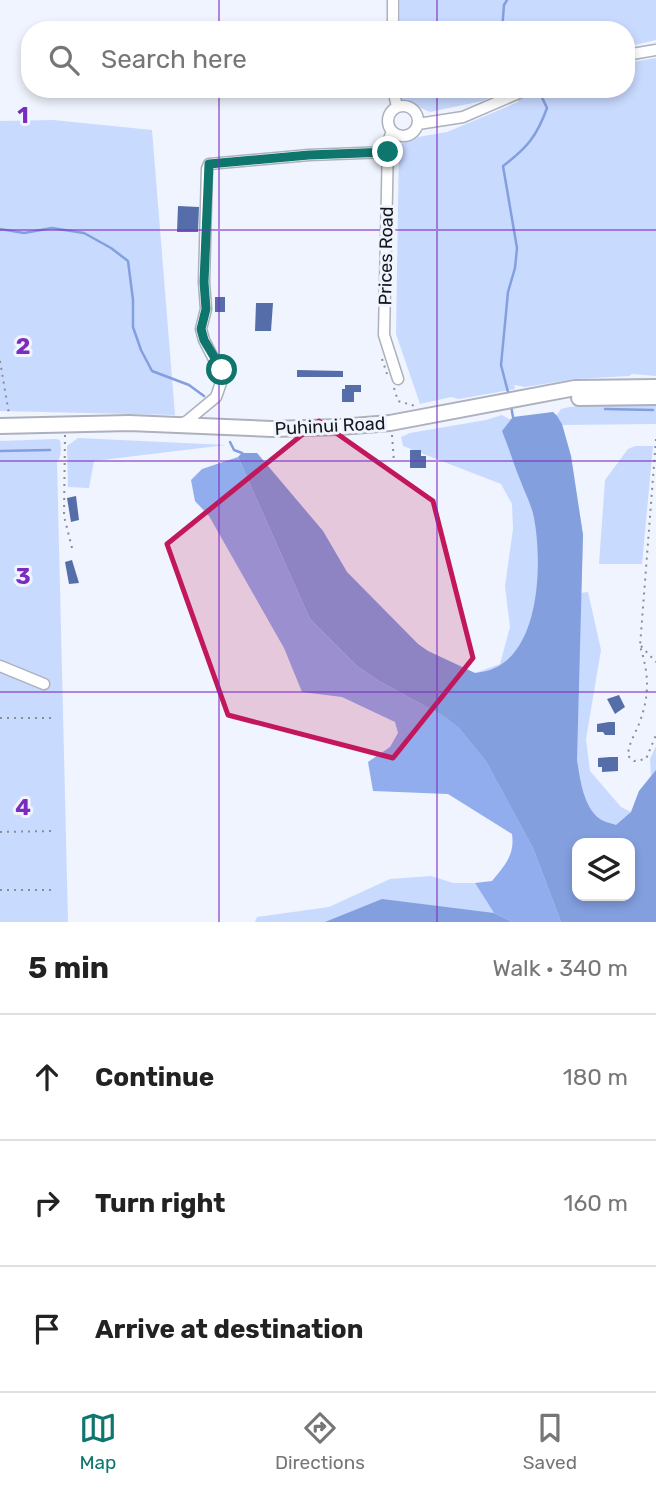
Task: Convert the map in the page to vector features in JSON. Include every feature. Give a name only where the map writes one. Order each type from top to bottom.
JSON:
[{"type":"highway","name":"Puhinui Road","points":[[4,428],[242,436],[369,435],[575,388],[656,387]]},
{"type":"highway","name":"Puhinui Road","points":[[4,428],[129,423],[272,429],[340,427],[390,423],[510,404],[574,398],[656,397]]},
{"type":"street","points":[[393,0],[393,21]]},
{"type":"street","points":[[635,54],[656,50]]},
{"type":"street","name":"Prices Road","points":[[395,98],[397,107],[388,118],[392,131],[388,152],[384,335],[396,382]]},
{"type":"street","points":[[418,124],[463,117],[508,98]]},
{"type":"street","points":[[392,131],[400,136],[407,135],[415,130],[418,124],[417,114],[413,109],[397,107]]},
{"type":"street","points":[[176,426],[210,404],[222,385],[222,370],[204,340],[201,329],[206,309],[204,282],[209,164],[309,155],[388,152]]},
{"type":"street","points":[[0,666],[44,684]]},
{"type":"path","points":[[0,361],[4,428]]},
{"type":"path","points":[[396,382],[396,400],[419,409]]},
{"type":"path","points":[[407,411],[409,404]]},
{"type":"path","points":[[64,431],[64,516],[72,548]]},
{"type":"path","points":[[391,431],[394,462]]},
{"type":"path","points":[[656,439],[640,646],[649,678],[641,718],[628,749],[628,756],[634,761],[646,759],[656,735]]},
{"type":"path","points":[[640,646],[656,662]]},
{"type":"path","points":[[0,718],[53,718]]},
{"type":"path","points":[[0,832],[53,831]]},
{"type":"path","points":[[0,890],[52,890]]},
{"type":"highlighted area","points":[[319,421],[433,501],[473,658],[393,758],[228,715],[167,544]]},
{"type":"shaded area","points":[[400,0],[656,0],[656,40],[635,45],[635,21],[400,21]]},
{"type":"shaded area","points":[[656,58],[656,376],[632,374],[525,387],[514,385],[515,389],[420,404],[396,334],[399,145],[418,137],[447,132],[518,102],[518,98],[635,98],[635,62]]},
{"type":"shaded area","points":[[399,98],[489,98],[482,101],[430,112]]},
{"type":"shaded area","points":[[53,120],[152,130],[175,415],[0,411],[0,121]]},
{"type":"shaded area","points":[[628,401],[656,404],[656,424],[562,425],[571,456],[583,535],[581,593],[588,592],[601,650],[586,739],[590,771],[621,807],[631,812],[639,791],[651,776],[650,759],[656,746],[656,922],[561,922],[533,848],[238,457],[242,453],[257,453],[323,531],[347,572],[418,644],[475,673],[500,664],[510,627],[505,586],[513,529],[512,504],[501,484],[403,446],[401,437],[502,415],[509,419],[553,412],[557,415],[561,409]]},
{"type":"shaded area","points":[[553,412],[562,424],[571,456],[583,535],[577,760],[579,775],[586,800],[594,814],[616,825],[631,812],[639,791],[656,770],[656,922],[561,922],[533,848],[486,761],[459,728],[445,717],[357,666],[310,619],[238,457],[242,453],[257,453],[323,531],[347,572],[418,644],[475,673],[497,667],[513,654],[525,635],[533,612],[537,587],[537,538],[533,513],[502,431],[513,417]]},
{"type":"shaded area","points":[[78,438],[226,445],[94,461],[89,488],[68,487],[67,446]]},
{"type":"shaded area","points":[[60,440],[61,449],[57,462],[68,922],[0,922],[0,441]]},
{"type":"shaded area","points":[[635,446],[653,446],[642,564],[599,564],[605,480],[628,449]]},
{"type":"shaded area","points":[[238,457],[310,619],[357,666],[445,717],[459,728],[486,761],[533,848],[561,922],[512,922],[494,913],[475,883],[492,881],[501,870],[512,848],[512,834],[448,794],[373,791],[368,762],[390,747],[398,733],[395,722],[342,697],[302,692],[284,648],[209,516],[195,501],[191,480],[202,469]]},
{"type":"shaded area","points":[[431,876],[453,883],[475,883],[494,913],[512,922],[255,922],[257,917],[329,907],[390,879]]},
{"type":"shaded area","points":[[382,899],[494,913],[512,922],[325,922]]},
{"type":"building","points":[[178,206],[199,207],[198,232],[177,232]]},
{"type":"building","points":[[215,297],[225,297],[225,312],[215,312]]},
{"type":"building","points":[[256,303],[273,303],[271,331],[255,331]]},
{"type":"building","points":[[297,370],[343,371],[343,377],[297,377]]},
{"type":"building","points":[[345,385],[361,385],[361,392],[354,392],[354,402],[342,402],[342,389],[345,389]]},
{"type":"building","points":[[410,450],[421,450],[421,456],[426,456],[426,468],[410,468]]},
{"type":"building","points":[[76,496],[79,520],[71,522],[67,498]]},
{"type":"building","points":[[72,560],[79,583],[69,584],[65,562]]},
{"type":"building","points":[[619,695],[625,707],[615,714],[607,699]]},
{"type":"building","points":[[615,722],[615,735],[597,732],[597,724]]},
{"type":"building","points":[[618,757],[618,771],[602,772],[602,767],[598,767],[598,758]]},
{"type":"waterway","points":[[503,21],[507,0]]},
{"type":"waterway","points":[[509,396],[501,365],[508,292],[517,248],[503,166],[519,153],[535,134],[547,108],[542,98]]},
{"type":"waterway","points":[[0,229],[24,233],[52,228],[84,233],[128,261],[133,327],[152,371],[189,385],[204,396]]},
{"type":"waterway","points":[[511,406],[513,417]]},
{"type":"waterway","points":[[605,409],[653,410]]},
{"type":"waterway","points":[[230,442],[234,450],[242,453]]},
{"type":"waterway","points":[[0,451],[50,450]]},
{"type":"route","points":[[222,370],[204,340],[201,329],[206,309],[204,282],[209,164],[309,155],[388,152]]}]
